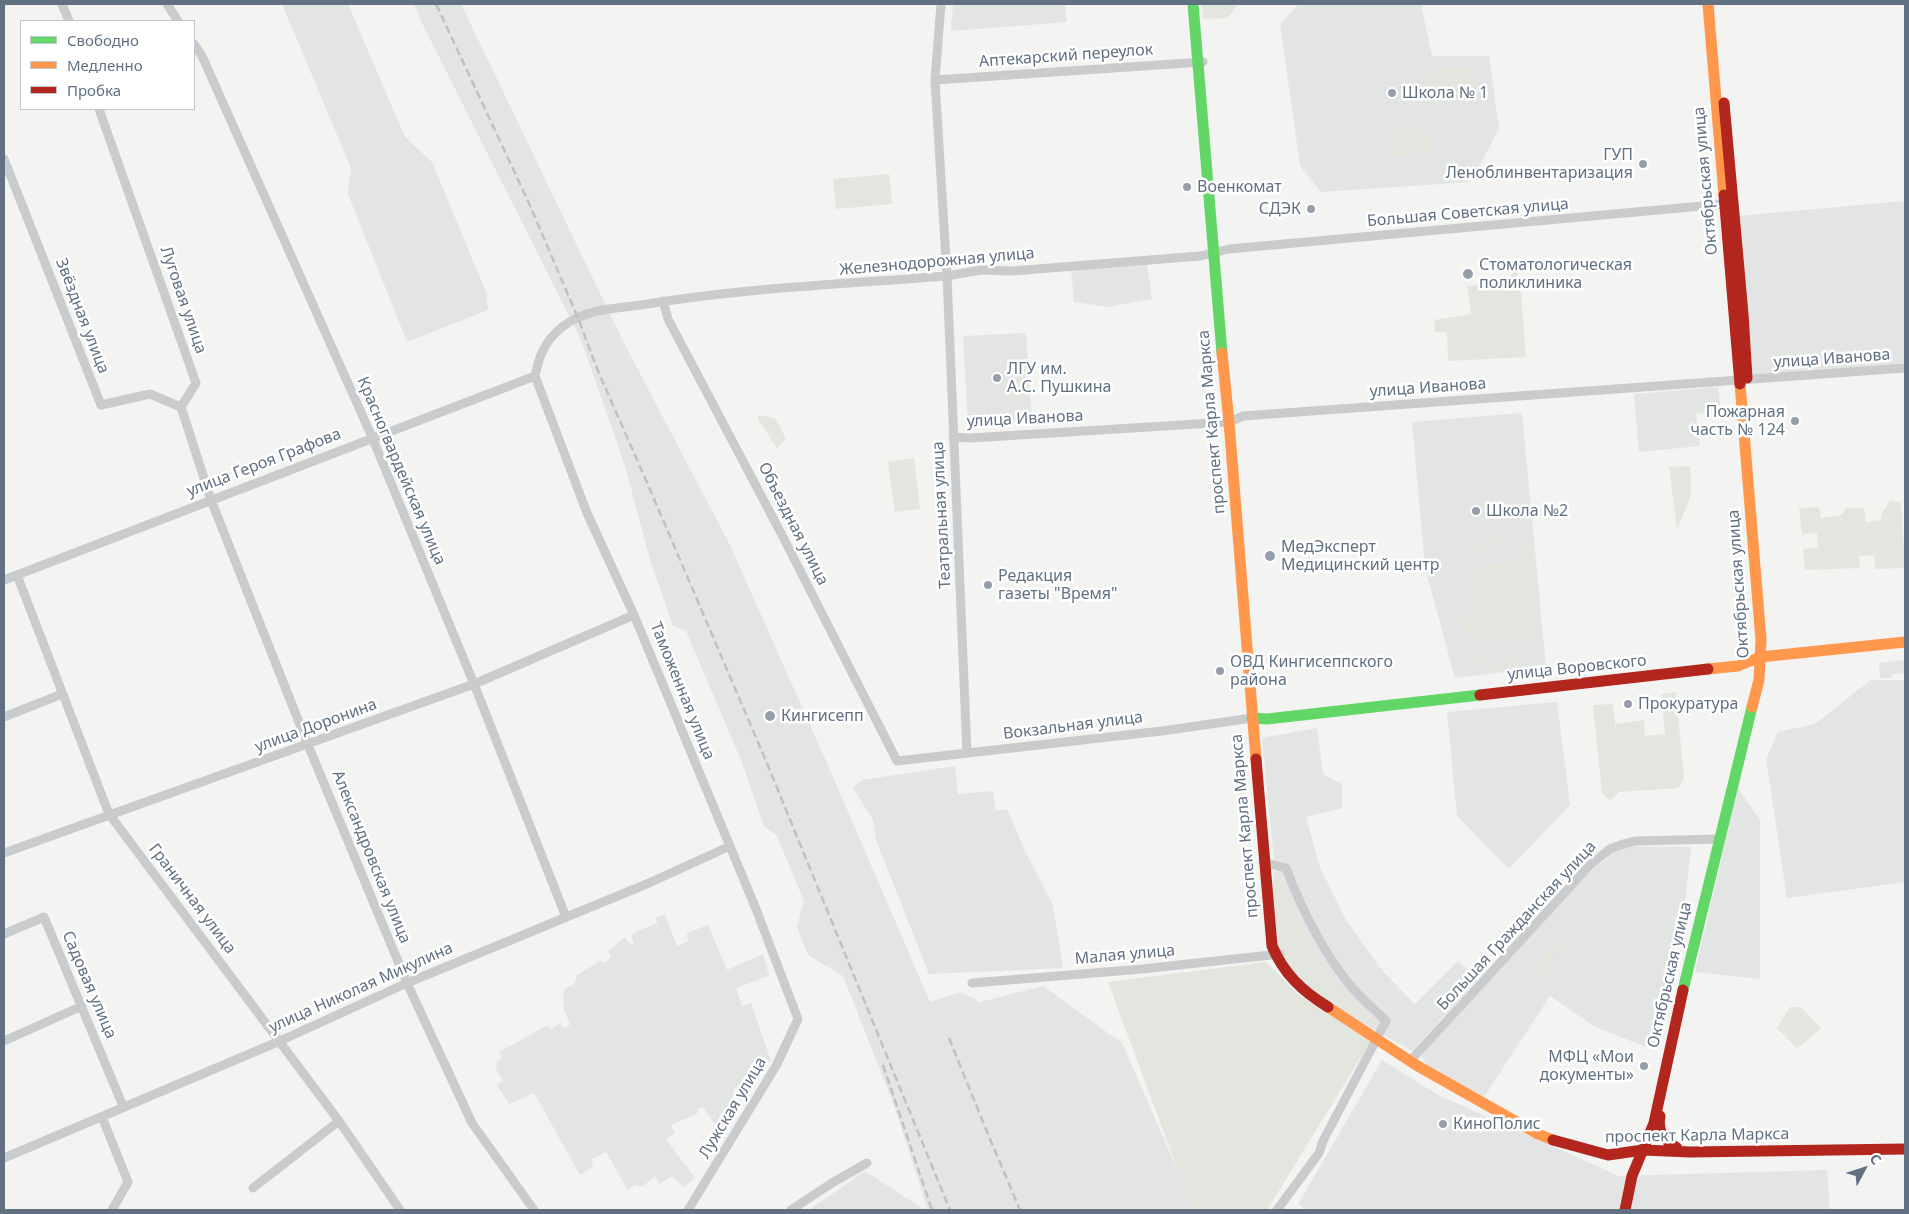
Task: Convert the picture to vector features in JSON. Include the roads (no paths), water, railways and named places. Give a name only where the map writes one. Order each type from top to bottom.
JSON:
[{"type":"street","points":[[62,4],[69,20]]},
{"type":"street","points":[[167,4],[177,20]]},
{"type":"street","points":[[941,4],[935,80],[947,276]]},
{"type":"street","name":"проспект Карла Маркса","points":[[1193,4],[1200,62],[1216,252],[1227,414],[1231,422],[1272,946],[1295,983],[1313,998],[1412,1060],[1538,1134],[1560,1144],[1608,1154],[1644,1148],[1690,1152],[1905,1147]]},
{"type":"street","points":[[1197,4],[1200,62]]},
{"type":"street","name":"Октябрьская улица","points":[[1625,1210],[1632,1176],[1654,1123],[1669,1050],[1763,662],[1743,380],[1724,204],[1708,4]]},
{"type":"street","points":[[1714,4],[1740,285],[1743,380]]},
{"type":"street","name":"Красногвардейская улица","points":[[195,46],[202,56],[372,438],[474,684],[566,917]]},
{"type":"street","name":"Аптекарский переулок","points":[[935,80],[1200,62]]},
{"type":"street","name":"Луговая улица","points":[[99,110],[196,383],[181,407]]},
{"type":"street","name":"Звёздная улица","points":[[4,159],[101,405],[150,394],[181,407]]},
{"type":"street","name":"Большая Советская улица","points":[[1216,252],[1724,204]]},
{"type":"street","name":"Железнодорожная улица","points":[[535,376],[539,357],[550,338],[570,322],[597,312],[663,301],[732,293],[947,276],[981,270],[1012,271],[1200,256],[1216,252]]},
{"type":"street","name":"Театральная улица","points":[[947,276],[967,753]]},
{"type":"street","name":"Объездная улица","points":[[663,301],[668,319],[783,536],[897,761]]},
{"type":"street","name":"улица Иванова","points":[[954,437],[971,438],[1231,422],[1243,416],[1905,368]]},
{"type":"street","name":"улица Героя Графова","points":[[4,580],[535,376]]},
{"type":"street","name":"Таможенная улица","points":[[535,376],[588,513],[634,615],[775,955],[798,1019]]},
{"type":"street","points":[[181,407],[211,500]]},
{"type":"street","name":"Александровская улица","points":[[211,500],[308,745],[407,983],[472,1123],[534,1210]]},
{"type":"street","name":"Граничная улица","points":[[16,575],[109,814],[280,1041],[400,1210]]},
{"type":"street","name":"улица Доронина","points":[[4,853],[474,684],[634,615]]},
{"type":"street","name":"улица Воровского","points":[[1254,718],[1267,719],[1738,666],[1905,642]]},
{"type":"street","points":[[1677,1148],[1666,1142],[1658,1126],[1736,792],[1767,671],[1763,662],[1905,649]]},
{"type":"street","points":[[4,717],[62,694]]},
{"type":"street","name":"Вокзальная улица","points":[[897,761],[1162,731],[1254,718]]},
{"type":"street","name":"Большая Гражданская улица","points":[[1412,1060],[1590,865],[1610,849],[1636,841],[1720,839]]},
{"type":"street","name":"улица Николая Микулина","points":[[4,1158],[280,1041],[407,983],[650,883],[730,846]]},
{"type":"street","points":[[1265,862],[1286,868],[1296,894],[1327,952],[1346,980],[1386,1022],[1318,1153],[1277,1210]]},
{"type":"street","name":"Садовая улица","points":[[4,934],[44,916],[123,1106]]},
{"type":"street","name":"Малая улица","points":[[972,983],[1142,969],[1278,955]]},
{"type":"street","points":[[4,1041],[82,1006]]},
{"type":"street","name":"Лужская улица","points":[[688,1210],[776,1066],[798,1019]]},
{"type":"street","points":[[102,1117],[128,1182],[112,1210]]},
{"type":"street","points":[[253,1188],[339,1122]]},
{"type":"street","points":[[1644,1148],[1905,1147]]},
{"type":"street","points":[[791,1210],[832,1182],[867,1163]]},
{"type":"railway","points":[[436,4],[528,201],[578,318],[598,371],[766,761],[950,1210]]},
{"type":"railway","points":[[949,1038],[1020,1210]]},
{"type":"railway","points":[[883,1065],[932,1210]]},
{"type":"place","name":"Школа № 1","points":[[1392,93]]},
{"type":"place","name":"ГУП Леноблинвентаризация","points":[[1643,164]]},
{"type":"place","name":"Военкомат","points":[[1187,187]]},
{"type":"place","name":"СДЭК","points":[[1311,209]]},
{"type":"place","name":"Стоматологическая поликлиника","points":[[1468,274]]},
{"type":"place","name":"ЛГУ им. А.С. Пушкина","points":[[997,378]]},
{"type":"place","name":"Пожарная часть № 124","points":[[1795,421]]},
{"type":"place","name":"Школа №2","points":[[1476,511]]},
{"type":"place","name":"МедЭксперт Медицинский центр","points":[[1270,556]]},
{"type":"place","name":"Редакция газеты \"Время\"","points":[[988,585]]},
{"type":"place","name":"ОВД Кингисеппского района","points":[[1220,671]]},
{"type":"place","name":"Прокуратура","points":[[1628,704]]},
{"type":"place","name":"Кингисепп","points":[[770,716]]},
{"type":"place","name":"МФЦ «Мои документы»","points":[[1644,1066]]},
{"type":"place","name":"КиноПолис","points":[[1443,1124]]}]
